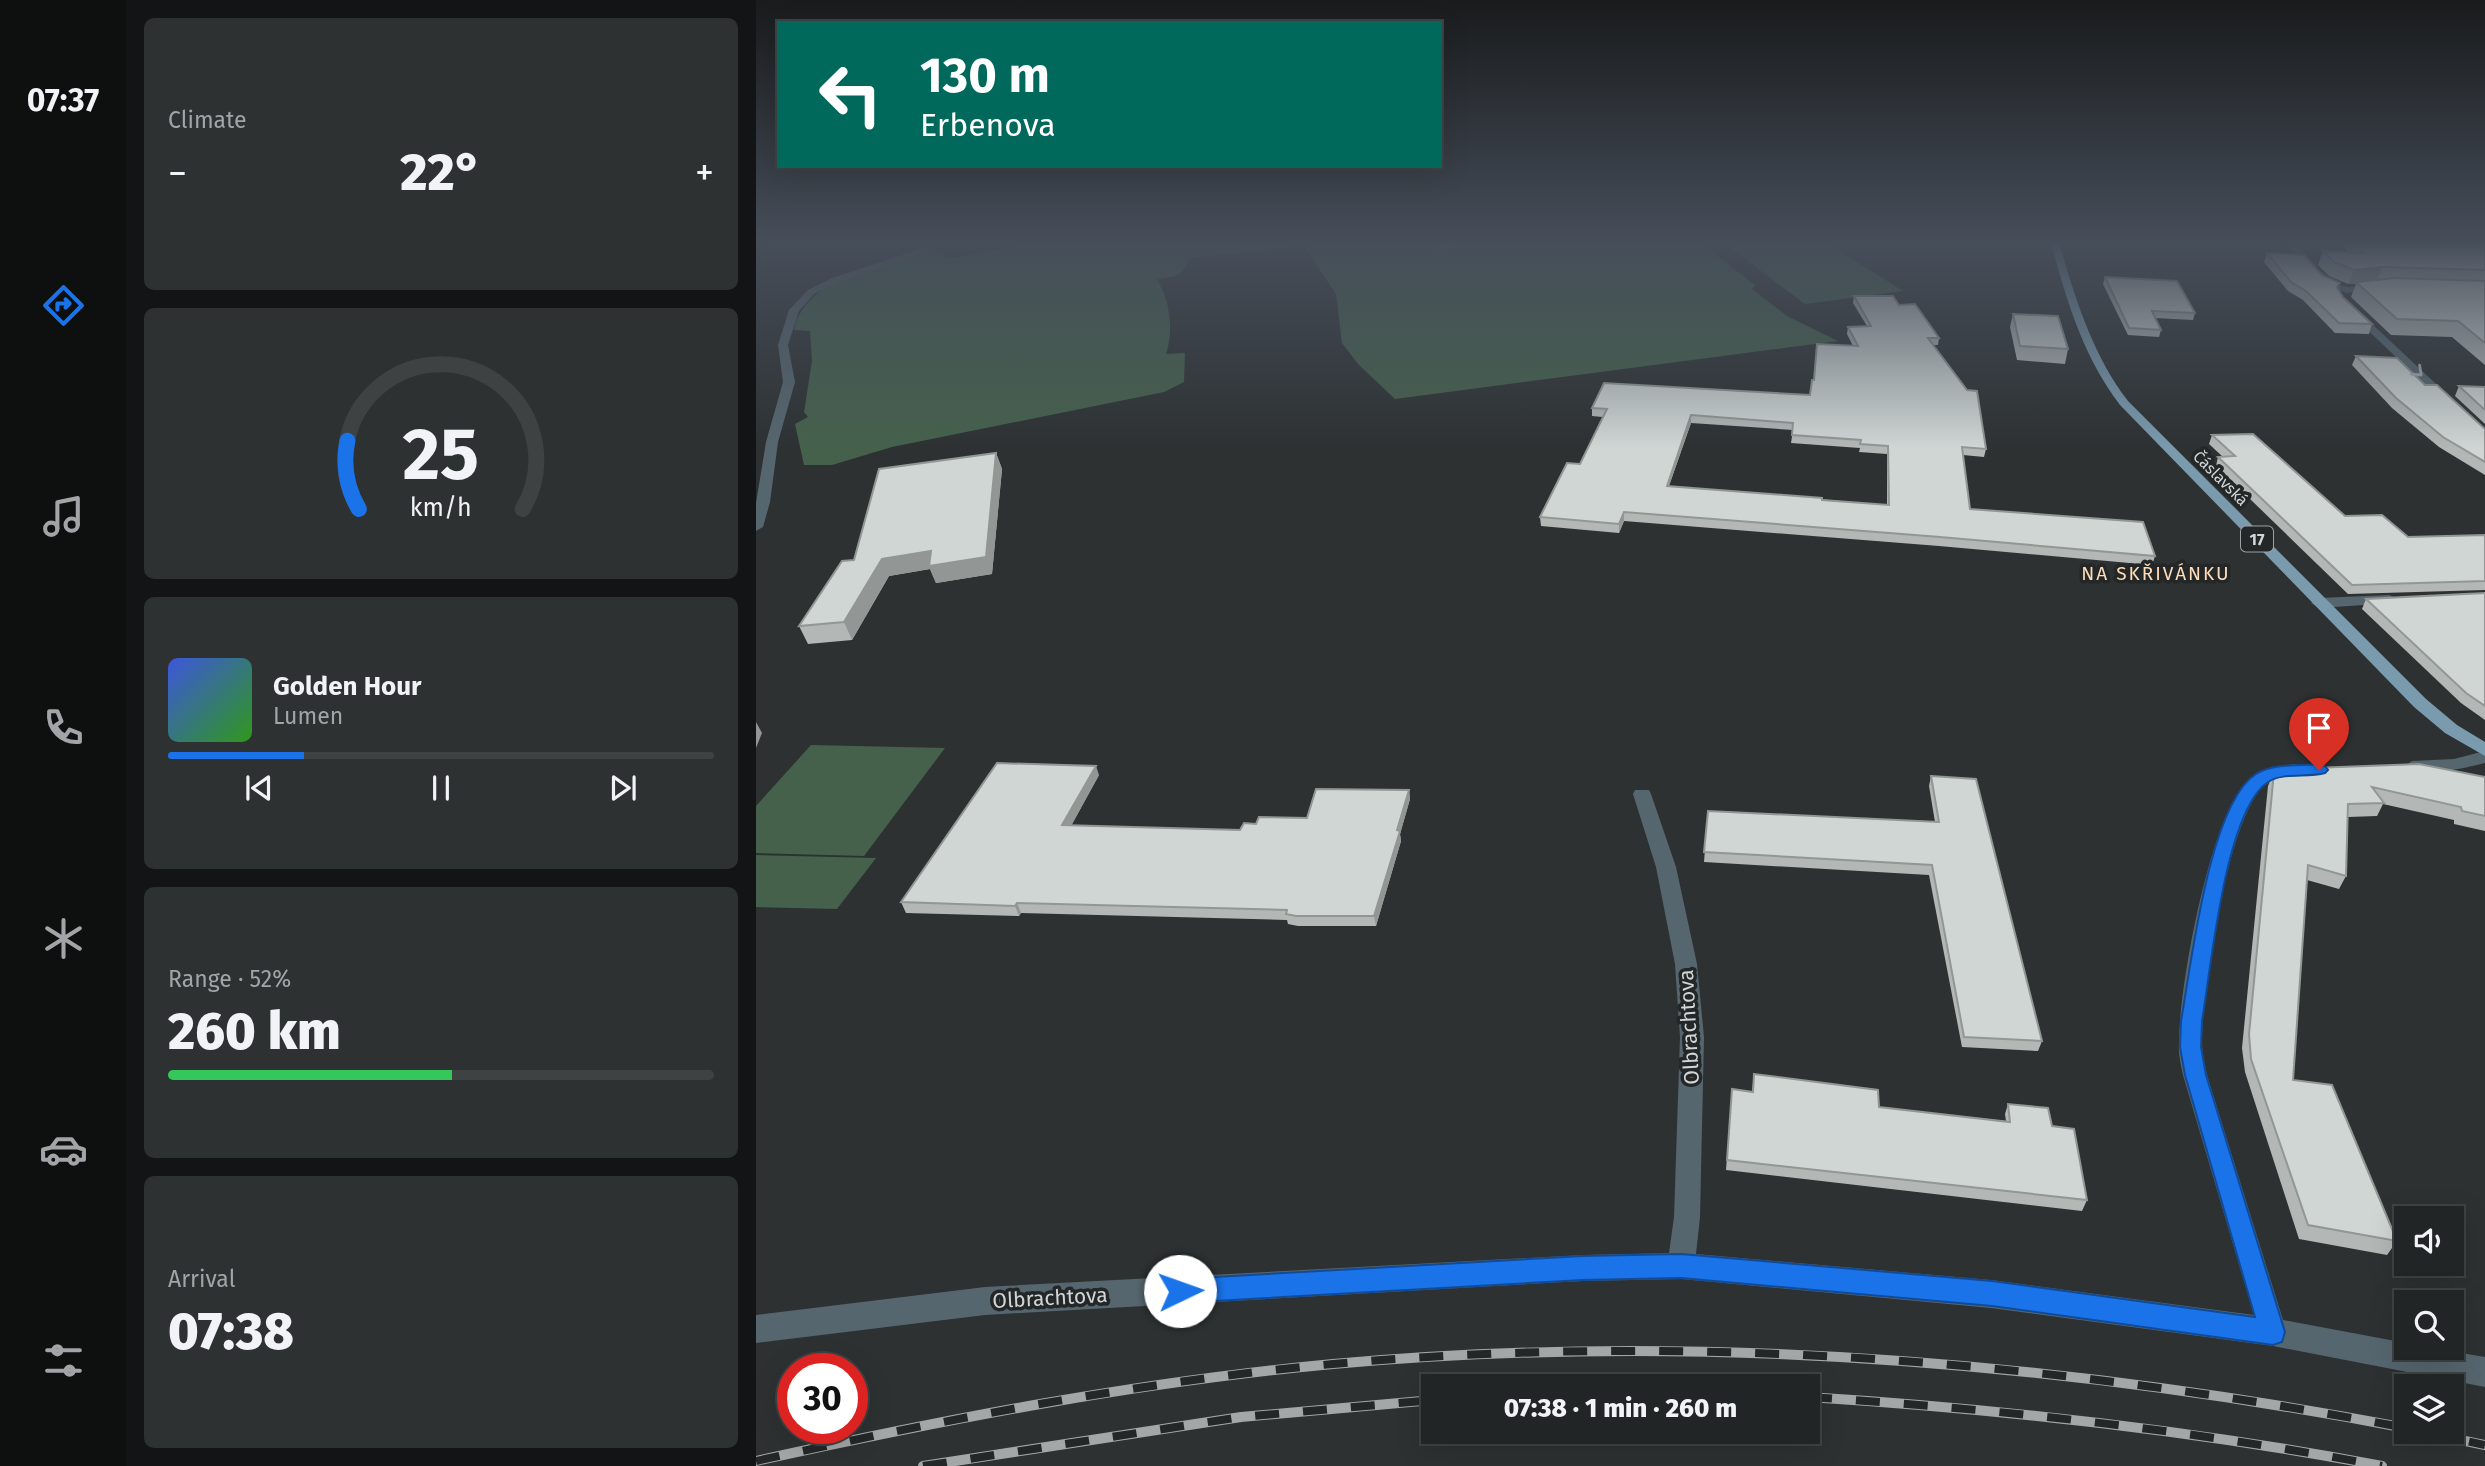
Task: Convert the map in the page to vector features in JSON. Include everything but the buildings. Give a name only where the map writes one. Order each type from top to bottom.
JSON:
[{"type":"main road","name":"Čáslavská","points":[[2077,311],[2090,352],[2111,387],[2319,603],[2420,703],[2451,729],[2485,750]]},
{"type":"street","points":[[756,527],[763,502],[772,442],[789,382],[783,345],[794,311]]},
{"type":"street","points":[[2354,311],[2455,407]]},
{"type":"street","points":[[2319,603],[2402,599]]},
{"type":"street","points":[[2399,768],[2454,765],[2485,757]]},
{"type":"street","points":[[2273,1332],[2196,1075],[2190,1047],[2191,1021],[2221,858],[2229,829],[2252,786],[2263,777],[2275,773],[2309,770]]},
{"type":"street","name":"Olbrachtova","points":[[1642,793],[1666,867],[1686,964],[1692,1037],[1688,1204],[1681,1266]]},
{"type":"street","name":"Olbrachtova","points":[[756,1329],[985,1301],[1583,1268],[1681,1266],[1992,1294],[2273,1332],[2485,1372]]},
{"type":"green space","points":[[1168,311],[1170,336],[1166,354],[1185,353],[1184,382],[1164,392],[892,447],[832,465],[804,465],[795,424],[808,417],[804,412],[812,361],[810,331],[794,330],[801,312]]},
{"type":"green space","points":[[1338,311],[1781,311],[1838,341],[1395,399],[1358,364],[1342,343]]},
{"type":"green space","points":[[811,745],[945,748],[864,856],[756,853],[756,806]]},
{"type":"green space","points":[[756,855],[876,858],[837,909],[756,907]]},
{"type":"railway","points":[[756,1461],[971,1417],[1187,1381],[1333,1364],[1468,1355],[1602,1351],[1872,1359],[2006,1370],[2140,1385],[2394,1426]]},
{"type":"railway","points":[[1820,1398],[2096,1422],[2382,1466]]},
{"type":"railway","points":[[923,1466],[1241,1417],[1421,1401]]},
{"type":"railway","points":[[2464,1441],[2485,1445]]},
{"type":"district","name":"NA SKŘIVÁNKU","points":[[2156,573]]},
{"type":"route","points":[[1180,1291],[1583,1268],[1681,1266],[1992,1294],[2273,1332],[2196,1075],[2190,1047],[2191,1021],[2221,858],[2229,829],[2241,805],[2252,786],[2263,777],[2296,770],[2319,770]]}]
